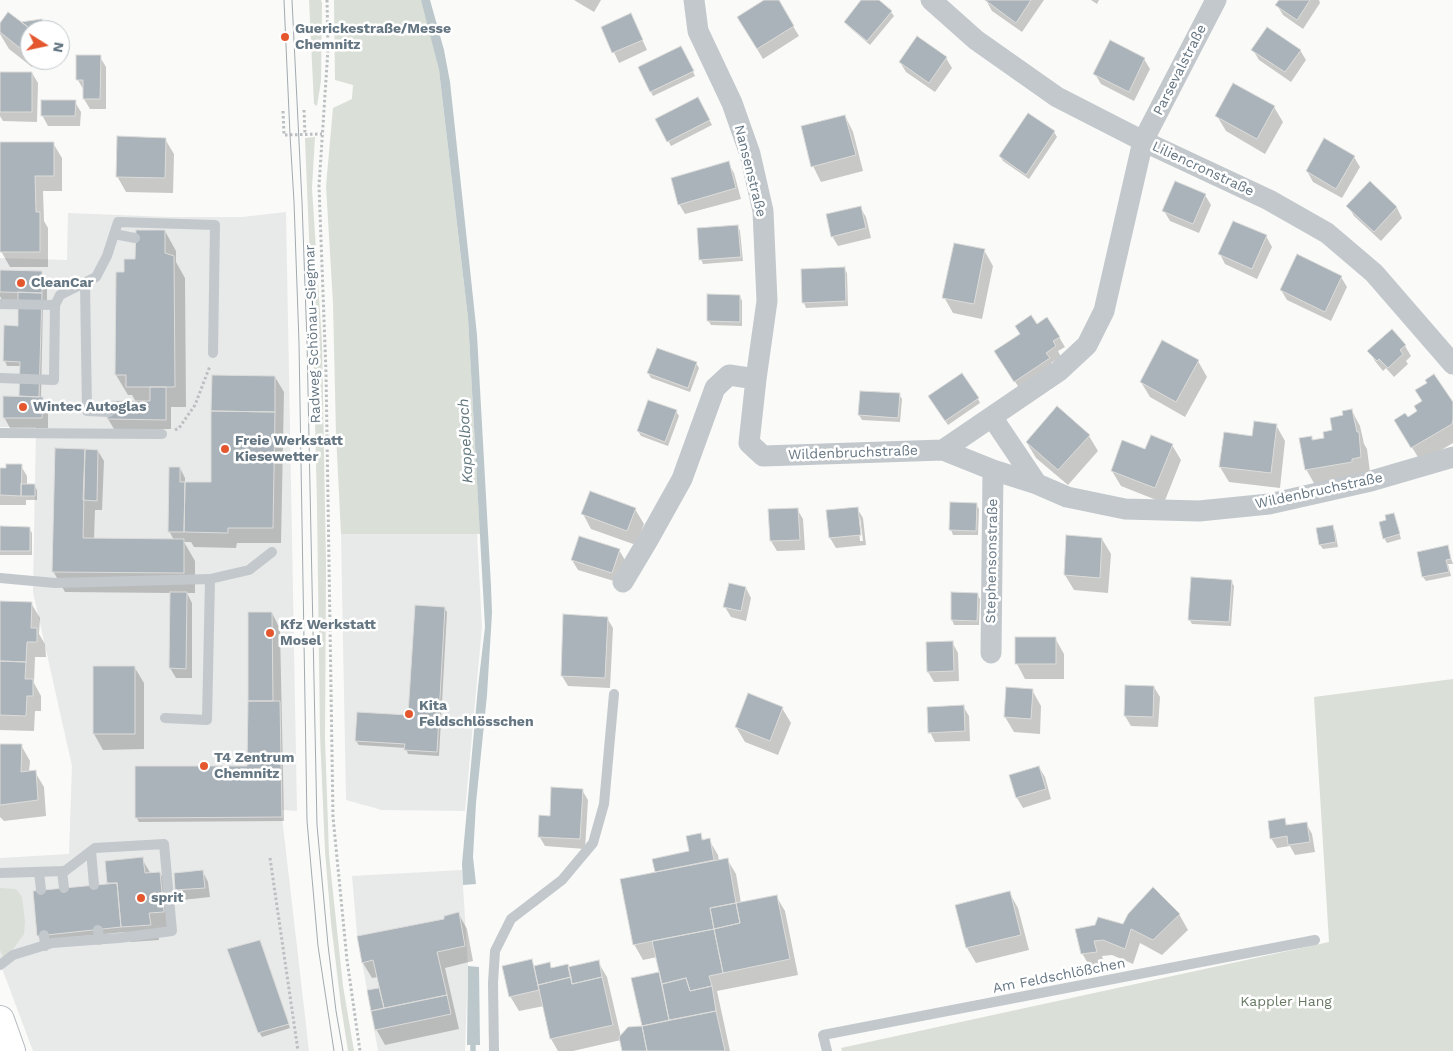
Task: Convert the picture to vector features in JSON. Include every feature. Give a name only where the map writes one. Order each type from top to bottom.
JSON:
[{"type":"main road","points":[[0,1020],[10,1051]]},
{"type":"street","name":"Nansenstraße","points":[[694,0],[698,31],[732,103],[750,154],[763,211],[767,301],[749,443],[763,456]]},
{"type":"street","name":"Liliencronstraße","points":[[931,0],[976,40],[1057,97],[1143,141],[1269,200],[1327,233],[1374,273],[1453,364]]},
{"type":"street","name":"Parsevalstraße","points":[[1143,141],[1216,0]]},
{"type":"street","points":[[943,450],[1059,371],[1087,344],[1104,311],[1143,141]]},
{"type":"street","points":[[623,582],[682,479],[715,388],[728,375],[756,379]]},
{"type":"street","points":[[992,417],[1037,484]]},
{"type":"street","name":"Wildenbruchstraße","points":[[763,456],[943,450],[993,470],[1037,484],[1067,497],[1126,509],[1199,511],[1269,504],[1371,481],[1453,457]]},
{"type":"street","name":"Stephensonstraße","points":[[991,653],[993,470]]},
{"type":"lane","points":[[0,378],[54,380],[56,305],[60,295],[96,278],[107,256],[118,222],[215,225],[213,353]]},
{"type":"lane","points":[[114,234],[135,238]]},
{"type":"lane","points":[[86,283],[86,411],[109,412]]},
{"type":"lane","points":[[0,304],[56,305]]},
{"type":"lane","points":[[0,432],[162,434]]},
{"type":"lane","points":[[0,578],[55,583],[210,578],[249,570],[272,552]]},
{"type":"lane","points":[[165,718],[207,720],[210,578]]},
{"type":"lane","points":[[494,1051],[496,951],[511,919],[562,880],[593,843],[604,804],[614,694]]},
{"type":"lane","points":[[0,873],[65,871],[95,848],[164,844],[172,931],[44,940],[0,965]]},
{"type":"lane","points":[[91,851],[94,885]]},
{"type":"lane","points":[[62,871],[64,888]]},
{"type":"lane","points":[[39,872],[41,890]]},
{"type":"lane","name":"Am Feldschlößchen","points":[[827,1051],[823,1035],[1315,940]]},
{"type":"path","name":"Radweg Schönau-Siegmar","points":[[327,0],[328,49],[319,186],[326,373],[333,817],[347,960],[360,1051]]},
{"type":"path","points":[[304,110],[305,134]]},
{"type":"path","points":[[283,111],[284,135],[322,134]]},
{"type":"path","points":[[162,434],[179,428],[194,405],[209,370],[213,353]]},
{"type":"path","points":[[270,858],[298,1051]]},
{"type":"shaded area","points":[[421,0],[430,0],[444,50],[450,82],[477,335],[491,586],[492,613],[487,695],[476,803],[473,857],[476,884],[463,885],[462,864],[485,627],[468,318],[439,70]]},
{"type":"shaded area","points":[[286,212],[297,811],[282,810],[282,817],[309,1051],[33,1051],[0,963],[0,858],[69,854],[72,766],[33,592],[36,427],[0,427],[0,258],[67,260],[68,213],[169,217],[242,217]]},
{"type":"shaded area","name":"Kita Feldschlösschen","points":[[341,534],[477,534],[482,627],[465,811],[382,810],[346,800]]},
{"type":"shaded area","points":[[462,870],[468,966],[465,1051],[378,1051],[357,934],[352,876]]},
{"type":"shaded area","points":[[468,966],[479,967],[480,1045],[467,1045]]},
{"type":"green space","points":[[309,0],[321,0],[322,3],[321,81],[317,106],[314,104]]},
{"type":"green space","points":[[334,0],[421,0],[426,17],[439,70],[468,318],[480,534],[341,534],[336,434],[333,303],[326,186],[333,108],[352,99],[353,85],[335,80]]},
{"type":"green space","points":[[315,137],[312,188],[322,343],[326,564],[325,739],[329,855],[343,986],[354,1051],[348,1051],[331,923],[325,851],[320,735],[313,336],[305,138]]},
{"type":"green space","name":"Kappler Hang","points":[[1453,679],[1453,1051],[842,1051],[841,1048],[1329,942],[1314,697]]},
{"type":"green space","points":[[0,888],[16,889],[22,897],[25,922],[24,934],[13,949],[3,957],[0,950]]},
{"type":"building","points":[[764,0],[779,0],[794,26],[757,49],[737,17]]},
{"type":"building","points":[[861,0],[879,0],[892,11],[867,41],[844,22]]},
{"type":"building","points":[[985,0],[1031,0],[1016,23]]},
{"type":"building","points":[[1279,0],[1310,0],[1297,20],[1275,5]]},
{"type":"building","points":[[8,12],[20,21],[20,48],[0,32],[0,23]]},
{"type":"building","points":[[631,13],[643,40],[612,53],[601,27]]},
{"type":"building","points":[[1267,27],[1301,50],[1285,72],[1251,50]]},
{"type":"building","points":[[917,36],[947,57],[929,83],[899,62]]},
{"type":"building","points":[[1110,40],[1145,58],[1129,92],[1093,74]]},
{"type":"building","points":[[681,46],[694,71],[650,92],[638,67]]},
{"type":"building","points":[[76,55],[101,55],[100,99],[83,99],[83,80],[76,80]]},
{"type":"building","points":[[0,72],[32,72],[32,112],[0,112]]},
{"type":"building","points":[[1233,83],[1275,106],[1257,139],[1215,116]]},
{"type":"building","points":[[698,97],[710,120],[667,142],[655,119]]},
{"type":"building","points":[[41,100],[76,100],[75,116],[41,116]]},
{"type":"building","points":[[1028,113],[1055,131],[1026,175],[999,156]]},
{"type":"building","points":[[845,115],[856,155],[811,167],[801,126]]},
{"type":"building","points":[[117,136],[166,138],[165,178],[116,177]]},
{"type":"building","points":[[1324,138],[1355,156],[1336,189],[1306,171]]},
{"type":"building","points":[[0,142],[54,142],[54,176],[35,176],[36,212],[40,212],[40,252],[0,252]]},
{"type":"building","points":[[729,161],[736,188],[678,205],[671,178]]},
{"type":"building","points":[[1175,181],[1206,194],[1193,224],[1162,211]]},
{"type":"building","points":[[1370,181],[1397,207],[1374,232],[1346,206]]},
{"type":"building","points":[[861,206],[866,228],[831,237],[826,214]]},
{"type":"building","points":[[1233,221],[1267,235],[1252,269],[1218,254]]},
{"type":"building","points":[[738,225],[741,257],[699,260],[697,228]]},
{"type":"building","points":[[136,230],[165,230],[165,253],[174,256],[175,387],[126,387],[126,375],[115,375],[116,272],[124,272],[124,259],[135,259]]},
{"type":"building","points":[[954,243],[985,249],[974,304],[942,298]]},
{"type":"building","points":[[1297,254],[1342,276],[1325,312],[1280,290]]},
{"type":"building","points":[[845,267],[846,301],[802,303],[801,269]]},
{"type":"building","points":[[0,270],[42,271],[42,293],[0,292]]},
{"type":"building","points":[[18,292],[42,293],[39,397],[19,396],[20,362],[3,361],[4,325],[18,326]]},
{"type":"building","points":[[707,294],[740,295],[740,322],[707,321]]},
{"type":"building","points":[[1031,315],[1037,324],[1047,317],[1060,337],[1053,341],[1056,346],[1046,353],[1050,358],[1014,382],[994,351],[1020,334],[1015,326]]},
{"type":"building","points":[[1392,329],[1406,345],[1400,350],[1403,354],[1388,368],[1367,351]]},
{"type":"building","points":[[1162,340],[1199,360],[1176,402],[1140,382]]},
{"type":"building","points":[[657,348],[697,362],[688,388],[647,373]]},
{"type":"building","points":[[962,373],[979,398],[945,421],[928,396]]},
{"type":"building","points":[[1434,374],[1453,402],[1452,424],[1411,448],[1394,420],[1405,413],[1408,417],[1417,411],[1414,406],[1422,401],[1415,390],[1427,383],[1425,380]]},
{"type":"building","points":[[212,375],[275,376],[275,412],[211,411]]},
{"type":"building","points":[[150,387],[166,387],[166,420],[107,419],[112,401],[150,401]]},
{"type":"building","points":[[860,391],[900,393],[898,418],[858,415]]},
{"type":"building","name":"Wintec Autoglas","points":[[3,396],[43,397],[42,418],[3,418]]},
{"type":"building","points":[[648,400],[677,410],[665,442],[637,431]]},
{"type":"building","points":[[1057,406],[1090,435],[1058,470],[1026,442]]},
{"type":"building","points":[[1352,409],[1357,432],[1359,432],[1361,457],[1352,459],[1352,462],[1305,470],[1299,438],[1312,436],[1312,440],[1324,438],[1323,432],[1332,430],[1330,418],[1343,415],[1342,411]]},
{"type":"building","points":[[211,411],[275,412],[273,528],[228,528],[228,533],[184,532],[185,482],[211,482]]},
{"type":"building","points":[[1254,421],[1277,424],[1271,473],[1219,467],[1224,432],[1252,436]]},
{"type":"building","points":[[1151,435],[1173,444],[1155,488],[1111,471],[1122,440],[1145,449]]},
{"type":"building","points":[[55,448],[85,449],[83,538],[184,539],[184,573],[52,572]]},
{"type":"building","points":[[85,449],[98,450],[97,501],[83,500]]},
{"type":"building","points":[[6,464],[22,464],[21,496],[0,495],[0,468],[6,468]]},
{"type":"building","points":[[169,467],[180,467],[180,482],[185,482],[184,532],[168,532]]},
{"type":"building","points":[[21,484],[35,484],[35,496],[21,496]]},
{"type":"building","points":[[590,491],[636,508],[627,531],[581,514]]},
{"type":"building","points":[[950,502],[977,503],[976,531],[949,530]]},
{"type":"building","points":[[858,507],[861,535],[829,538],[826,510]]},
{"type":"building","points":[[798,508],[800,540],[770,541],[768,509]]},
{"type":"building","points":[[1394,513],[1400,534],[1383,539],[1379,522],[1386,520],[1385,515]]},
{"type":"building","points":[[1333,525],[1336,542],[1319,545],[1316,528]]},
{"type":"building","points":[[0,526],[30,527],[30,551],[0,551]]},
{"type":"building","points":[[1066,535],[1102,538],[1100,578],[1064,575]]},
{"type":"building","points":[[579,536],[620,549],[612,573],[571,560]]},
{"type":"building","points":[[1448,545],[1451,559],[1446,560],[1449,572],[1422,577],[1417,552]]},
{"type":"building","points":[[1191,577],[1232,580],[1229,622],[1188,620]]},
{"type":"building","points":[[729,583],[746,587],[741,611],[723,607]]},
{"type":"building","points":[[170,592],[187,592],[186,669],[169,668]]},
{"type":"building","points":[[951,592],[978,593],[977,621],[951,620]]},
{"type":"building","points":[[0,601],[32,602],[31,628],[37,628],[37,642],[27,642],[26,662],[0,661]]},
{"type":"building","points":[[415,605],[445,607],[437,752],[404,750],[405,744],[355,741],[357,712],[408,715]]},
{"type":"building","points":[[248,612],[272,612],[273,701],[248,701]]},
{"type":"building","points":[[563,614],[608,617],[605,678],[561,676]]},
{"type":"building","points":[[1015,637],[1056,637],[1056,664],[1015,664]]},
{"type":"building","points":[[953,641],[954,671],[927,672],[926,642]]},
{"type":"building","points":[[0,661],[26,662],[25,679],[33,679],[33,696],[27,696],[26,716],[0,715]]},
{"type":"building","points":[[93,666],[135,666],[135,734],[93,734]]},
{"type":"building","points":[[1125,685],[1154,686],[1153,717],[1124,716]]},
{"type":"building","points":[[1006,687],[1033,689],[1031,719],[1004,717]]},
{"type":"building","points":[[748,693],[783,707],[770,741],[735,727]]},
{"type":"building","points":[[248,701],[280,701],[282,817],[135,818],[135,766],[247,766]]},
{"type":"building","points":[[964,705],[965,731],[928,733],[927,707]]},
{"type":"building","points":[[0,744],[22,744],[21,772],[36,770],[38,800],[0,805]]},
{"type":"building","points":[[1039,766],[1046,789],[1016,798],[1009,775]]},
{"type":"building","points":[[551,787],[583,789],[580,839],[538,837],[539,815],[550,816]]},
{"type":"building","points":[[1285,818],[1286,825],[1307,822],[1310,842],[1288,845],[1287,836],[1270,839],[1268,821]]},
{"type":"building","points":[[701,833],[702,840],[710,838],[714,860],[655,872],[652,859],[689,851],[686,836]]},
{"type":"building","name":"sprit","points":[[143,857],[145,873],[160,872],[164,912],[149,913],[151,925],[121,927],[117,883],[107,883],[105,861]]},
{"type":"building","points":[[728,858],[736,903],[710,908],[714,929],[633,945],[620,879]]},
{"type":"building","points":[[203,870],[205,888],[175,890],[174,873]]},
{"type":"building","points":[[117,883],[121,927],[37,936],[33,891]]},
{"type":"building","points":[[1153,887],[1180,914],[1153,940],[1131,929],[1125,949],[1103,940],[1094,941],[1097,952],[1081,954],[1075,929],[1095,925],[1098,917],[1123,924],[1128,914]]},
{"type":"building","points":[[1010,891],[1021,935],[966,948],[955,905]]},
{"type":"building","points":[[777,895],[790,959],[723,973],[714,929],[740,923],[736,903]]},
{"type":"building","points":[[736,903],[740,923],[714,929],[710,908]]},
{"type":"building","points":[[459,912],[465,946],[437,952],[447,995],[384,1008],[373,960],[362,963],[357,936],[444,919],[444,916]]},
{"type":"building","points":[[714,929],[723,973],[709,976],[712,986],[690,991],[686,978],[662,984],[652,941]]},
{"type":"building","points":[[260,940],[289,1024],[258,1033],[227,949]]},
{"type":"building","points":[[532,959],[539,990],[509,997],[502,966]]},
{"type":"building","points":[[599,960],[602,977],[572,984],[568,967]]},
{"type":"building","points":[[550,962],[551,968],[568,964],[571,977],[538,985],[534,966]]},
{"type":"building","points":[[659,972],[669,1020],[642,1026],[631,978]]},
{"type":"building","points":[[571,977],[572,984],[602,977],[613,1025],[550,1039],[538,985]]},
{"type":"building","points":[[686,978],[690,991],[712,986],[716,1011],[669,1020],[662,984]]},
{"type":"building","points":[[379,988],[384,1008],[371,1011],[367,990]]},
{"type":"building","points":[[447,995],[451,1014],[375,1030],[371,1011]]},
{"type":"building","points":[[716,1011],[725,1051],[647,1051],[642,1026]]},
{"type":"building","points":[[642,1026],[647,1051],[622,1051],[619,1037],[628,1027]]},
{"type":"waterway","name":"Kappelbach","points":[[473,1039],[473,1051]]},
{"type":"tram line","points":[[284,0],[299,343],[307,821],[318,946],[334,1051]]},
{"type":"tram line","points":[[292,0],[307,342],[317,825],[328,945],[343,1051]]},
{"type":"place","name":"Guerickestraße/Messe Chemnitz","points":[[285,37]]},
{"type":"place","name":"CleanCar","points":[[21,283]]},
{"type":"place","name":"Wintec Autoglas","points":[[23,407]]},
{"type":"place","name":"Freie Werkstatt Kiesewetter","points":[[225,449]]},
{"type":"place","name":"Kfz Werkstatt Mosel","points":[[270,633]]},
{"type":"place","name":"Kita Feldschlösschen","points":[[409,714]]},
{"type":"place","name":"T4 Zentrum Chemnitz","points":[[204,766]]},
{"type":"place","name":"sprit","points":[[141,898]]}]
